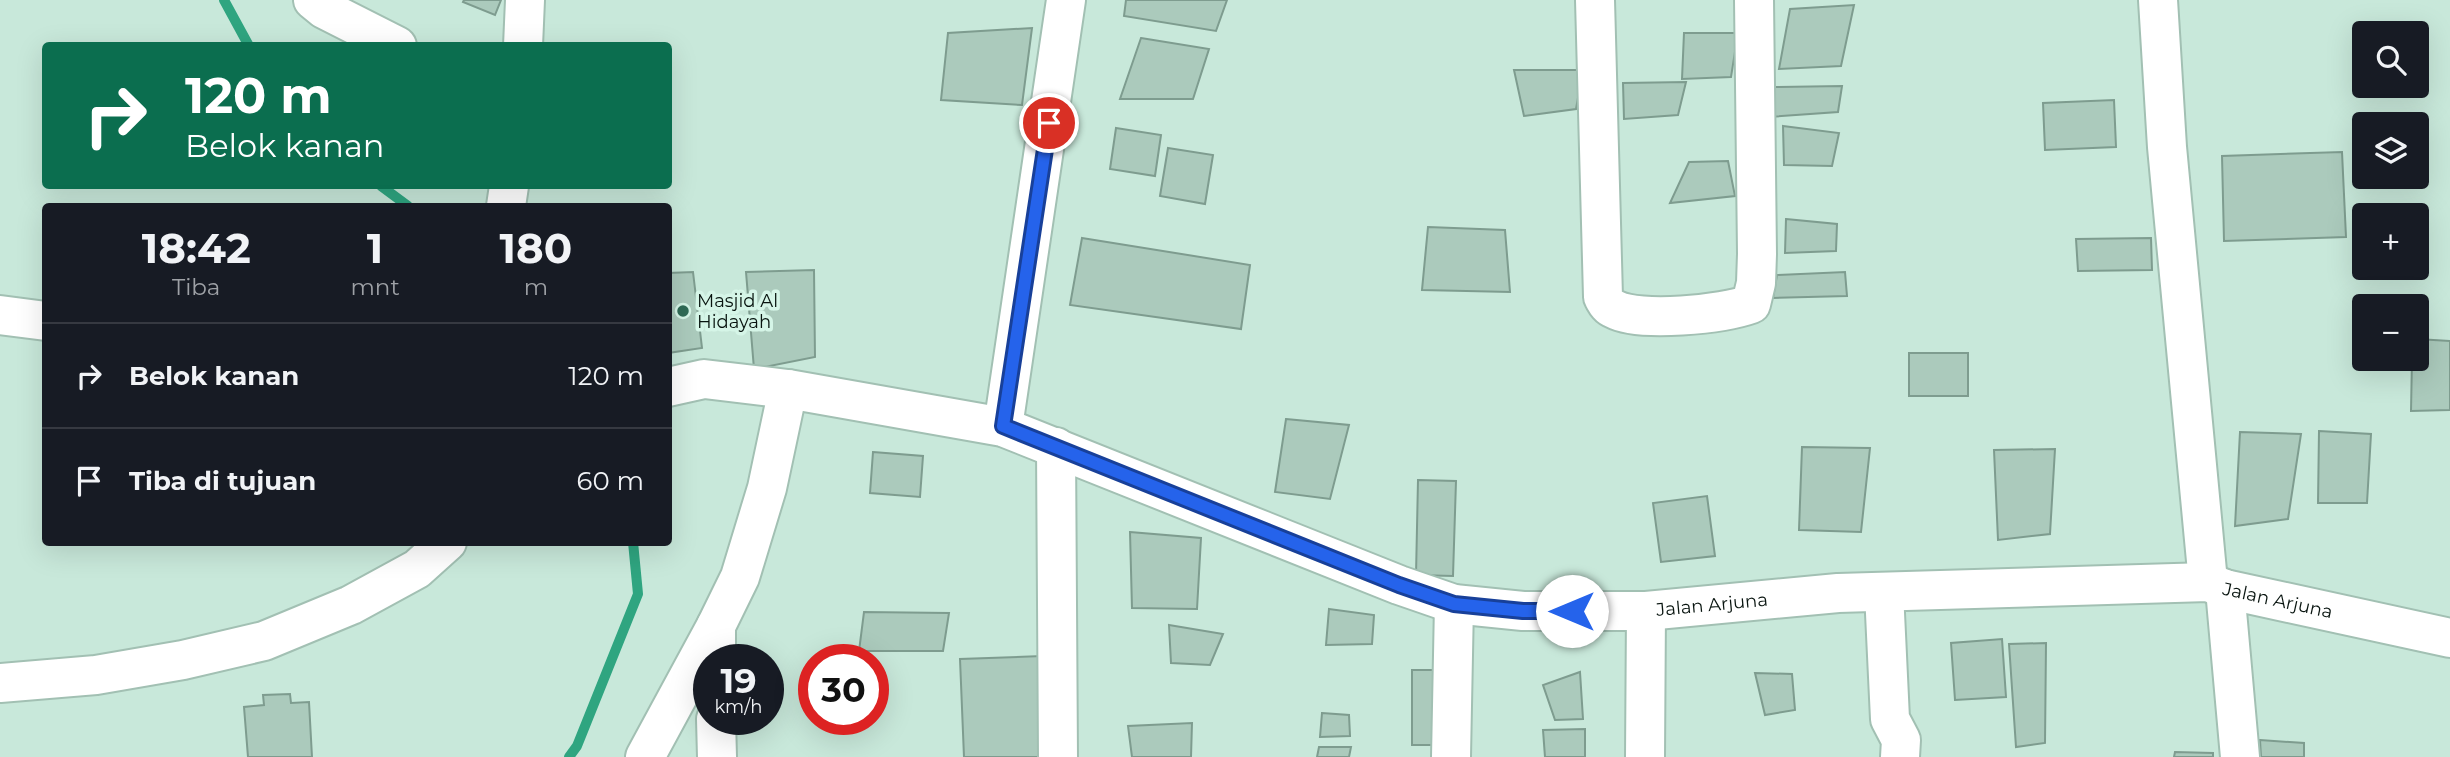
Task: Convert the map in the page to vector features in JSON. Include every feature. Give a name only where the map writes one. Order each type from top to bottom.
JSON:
[{"type":"street","points":[[313,0],[324,9],[389,42]]},
{"type":"street","points":[[523,42],[525,0]]},
{"type":"street","points":[[1003,426],[1066,0]]},
{"type":"street","points":[[1595,0],[1603,297],[1610,308],[1623,313],[1668,316],[1726,311],[1751,304],[1756,283],[1757,254],[1754,0]]},
{"type":"street","points":[[2158,0],[2167,146],[2217,585],[2240,757]]},
{"type":"street","points":[[0,315],[42,320]]},
{"type":"street","name":"Jalan Arjuna","points":[[672,386],[704,379],[788,388],[1003,426],[1399,585],[1454,604],[1523,611],[1646,611],[1838,593],[2217,585],[2450,638]]},
{"type":"street","points":[[645,757],[716,643],[768,488],[788,388]]},
{"type":"street","points":[[1056,447],[1058,757]]},
{"type":"street","points":[[0,683],[96,675],[183,660],[264,641],[351,605],[417,569],[443,546]]},
{"type":"street","points":[[1884,592],[1890,719],[1901,740],[1900,757]]},
{"type":"street","points":[[1451,757],[1454,604]]},
{"type":"street","points":[[1645,757],[1646,611]]},
{"type":"street","points":[[716,735],[716,757]]},
{"type":"building","points":[[501,0],[495,15],[463,2]]},
{"type":"building","points":[[1126,0],[1227,0],[1216,31],[1124,16]]},
{"type":"building","points":[[1854,5],[1841,66],[1779,69],[1790,9]]},
{"type":"building","points":[[1032,28],[1022,105],[941,100],[948,33]]},
{"type":"building","points":[[1684,33],[1738,33],[1731,77],[1682,79]]},
{"type":"building","points":[[1141,38],[1209,49],[1193,99],[1120,99]]},
{"type":"building","points":[[1514,70],[1583,70],[1576,109],[1524,116]]},
{"type":"building","points":[[1686,82],[1678,115],[1624,119],[1623,83]]},
{"type":"building","points":[[1842,86],[1838,112],[1769,117],[1774,87]]},
{"type":"building","points":[[2114,100],[2116,147],[2045,150],[2043,103]]},
{"type":"building","points":[[1783,126],[1839,133],[1832,166],[1784,165]]},
{"type":"building","points":[[1116,128],[1161,135],[1155,176],[1110,169]]},
{"type":"building","points":[[1168,148],[1213,155],[1205,204],[1160,196]]},
{"type":"building","points":[[2342,152],[2346,237],[2224,241],[2222,156]]},
{"type":"building","points":[[1728,161],[1735,196],[1670,203],[1689,162]]},
{"type":"building","points":[[1786,219],[1837,224],[1836,251],[1785,253]]},
{"type":"building","points":[[1428,227],[1505,230],[1510,292],[1422,290]]},
{"type":"building","points":[[1082,238],[1250,265],[1241,329],[1070,305]]},
{"type":"building","points":[[2151,238],[2152,270],[2078,271],[2076,239]]},
{"type":"building","points":[[814,270],[815,357],[754,369],[746,272]]},
{"type":"building","name":"Masjid Al Hidayah","points":[[693,272],[702,348],[672,352],[672,273]]},
{"type":"building","points":[[1845,272],[1847,296],[1773,298],[1777,275]]},
{"type":"building","points":[[2429,340],[2450,341],[2450,410],[2411,411],[2412,371],[2429,371]]},
{"type":"building","points":[[1909,353],[1968,353],[1968,396],[1909,396]]},
{"type":"building","points":[[1286,419],[1349,425],[1330,499],[1275,492]]},
{"type":"building","points":[[2319,431],[2371,434],[2367,503],[2318,503]]},
{"type":"building","points":[[2240,432],[2301,434],[2288,519],[2235,526]]},
{"type":"building","points":[[1802,447],[1870,448],[1861,532],[1799,530]]},
{"type":"building","points":[[2055,449],[2050,534],[1998,540],[1994,450]]},
{"type":"building","points":[[873,452],[923,456],[920,497],[870,493]]},
{"type":"building","points":[[1418,480],[1456,481],[1453,576],[1416,575]]},
{"type":"building","points":[[1707,496],[1715,556],[1661,562],[1653,503]]},
{"type":"building","points":[[1130,532],[1201,538],[1197,609],[1132,608]]},
{"type":"building","points":[[1329,609],[1374,615],[1372,644],[1326,645]]},
{"type":"building","points":[[864,612],[949,613],[943,651],[889,651],[889,644],[860,644]]},
{"type":"building","points":[[1169,625],[1223,634],[1210,665],[1171,663]]},
{"type":"building","points":[[2002,639],[2006,697],[1955,700],[1951,643]]},
{"type":"building","points":[[2046,643],[2045,743],[2016,747],[2009,644]]},
{"type":"building","points":[[1042,656],[1039,757],[964,757],[960,659]]},
{"type":"building","points":[[1412,670],[1449,670],[1448,745],[1412,745]]},
{"type":"building","points":[[1580,672],[1583,719],[1555,720],[1543,685]]},
{"type":"building","points":[[1755,673],[1792,674],[1795,710],[1765,715]]},
{"type":"building","points":[[290,694],[291,703],[309,702],[312,757],[248,757],[244,707],[264,705],[263,695]]},
{"type":"building","points":[[1322,713],[1349,715],[1350,736],[1320,737]]},
{"type":"building","points":[[1192,723],[1191,757],[1132,757],[1128,726]]},
{"type":"building","points":[[1585,729],[1585,757],[1545,757],[1543,730]]},
{"type":"building","points":[[2260,740],[2304,743],[2304,757],[2261,757]]},
{"type":"building","points":[[1319,747],[1351,747],[1349,757],[1317,757]]},
{"type":"building","points":[[2175,752],[2213,753],[2213,757],[2174,757]]},
{"type":"waterway","points":[[224,0],[247,42]]},
{"type":"waterway","points":[[385,189],[404,203]]},
{"type":"waterway","points":[[569,757],[577,746],[638,594],[633,546]]},
{"type":"place","name":"Masjid Al Hidayah","points":[[683,311]]},
{"type":"route","points":[[1049,123],[1003,426],[1399,585],[1454,604],[1523,611],[1572,611]]}]
